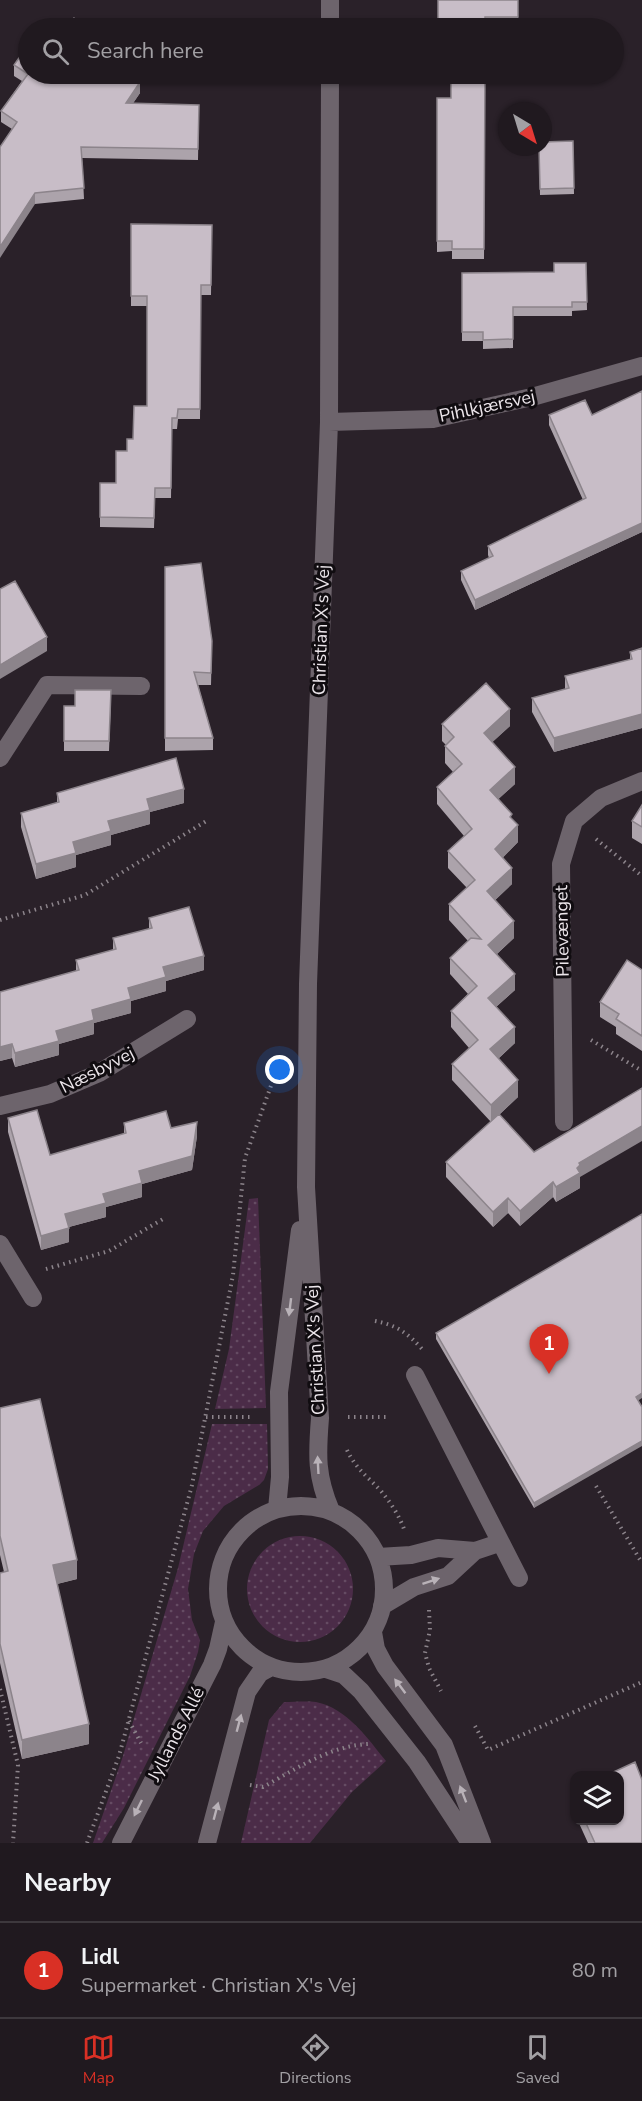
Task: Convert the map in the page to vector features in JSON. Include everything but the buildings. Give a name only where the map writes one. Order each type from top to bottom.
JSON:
[{"type":"street","points":[[330,0],[330,18]]},
{"type":"street","name":"Christian X's Vej","points":[[330,84],[329,422],[308,984],[306,1187],[320,1418],[319,1475],[331,1511]]},
{"type":"street","name":"Pihlkjærsvej","points":[[329,422],[432,418],[532,397],[642,366]]},
{"type":"street","points":[[0,758],[47,685],[141,686]]},
{"type":"street","points":[[574,821],[601,798],[642,781]]},
{"type":"street","name":"Pilevænget","points":[[564,1122],[561,864],[574,821]]},
{"type":"street","name":"Næsbyvej","points":[[0,1106],[50,1094],[99,1072],[187,1019]]},
{"type":"street","name":"Christian X's Vej","points":[[277,1509],[280,1477],[279,1392],[306,1187]]},
{"type":"street","points":[[0,1244],[33,1298]]},
{"type":"street","points":[[415,1375],[472,1484],[499,1543],[519,1578]]},
{"type":"street","points":[[295,1506],[331,1511],[351,1522],[366,1538],[378,1557],[384,1579],[382,1606],[373,1632],[360,1648],[344,1660],[326,1669],[289,1672],[271,1667],[251,1657],[235,1641],[224,1622],[218,1604],[217,1586],[220,1568],[228,1548],[241,1531],[257,1518],[277,1509],[295,1506]]},
{"type":"street","points":[[378,1557],[414,1554],[438,1548],[475,1551],[499,1543]]},
{"type":"street","points":[[382,1606],[414,1587],[448,1576],[475,1551]]},
{"type":"street","name":"Jyllands Allé","points":[[122,1843],[212,1665],[224,1622]]},
{"type":"street","points":[[373,1632],[376,1649],[385,1666],[444,1745],[482,1843]]},
{"type":"street","points":[[207,1843],[247,1692],[260,1673],[271,1667]]},
{"type":"street","points":[[326,1669],[344,1675],[361,1691],[417,1762],[470,1843]]},
{"type":"path","points":[[0,920],[85,895],[208,820]]},
{"type":"path","points":[[574,821],[642,876]]},
{"type":"path","points":[[563,1023],[642,1071]]},
{"type":"path","points":[[87,1843],[119,1756],[192,1485],[233,1275],[245,1158],[281,1060]]},
{"type":"path","points":[[20,1276],[109,1251],[163,1219]]},
{"type":"path","points":[[375,1321],[392,1324],[410,1334],[423,1350],[431,1363],[415,1375]]},
{"type":"path","points":[[206,1417],[279,1417]]},
{"type":"path","points":[[320,1418],[389,1417]]},
{"type":"path","points":[[346,1440],[348,1452],[360,1472],[381,1491],[399,1517],[414,1554]]},
{"type":"path","points":[[596,1486],[642,1563]]},
{"type":"path","points":[[424,1583],[429,1630],[425,1653],[429,1668],[445,1699]]},
{"type":"path","points":[[475,1726],[488,1750],[642,1682]]},
{"type":"path","points":[[0,1689],[18,1765],[13,1843]]},
{"type":"path","points":[[128,1720],[140,1743],[163,1758]]},
{"type":"path","points":[[224,1779],[263,1787],[326,1753],[351,1745],[370,1744]]},
{"type":"shaded area","points":[[258,1198],[266,1408],[215,1409],[229,1349],[249,1199]]},
{"type":"shaded area","points":[[212,1424],[267,1424],[268,1469],[264,1480],[259,1485],[224,1506],[203,1531],[194,1554],[188,1589],[192,1620],[200,1640],[190,1676],[124,1808],[102,1843],[93,1843],[123,1756],[178,1568]]},
{"type":"shaded area","points":[[300,1536],[320,1540],[337,1552],[349,1569],[353,1589],[349,1609],[337,1626],[320,1638],[300,1642],[280,1638],[263,1626],[251,1609],[247,1589],[251,1569],[263,1552],[280,1540]]},
{"type":"shaded area","points":[[284,1702],[316,1702],[327,1705],[356,1726],[386,1761],[352,1792],[310,1843],[241,1843],[269,1720]]},
{"type":"place","name":"Lidl","points":[[549,1374]]}]
